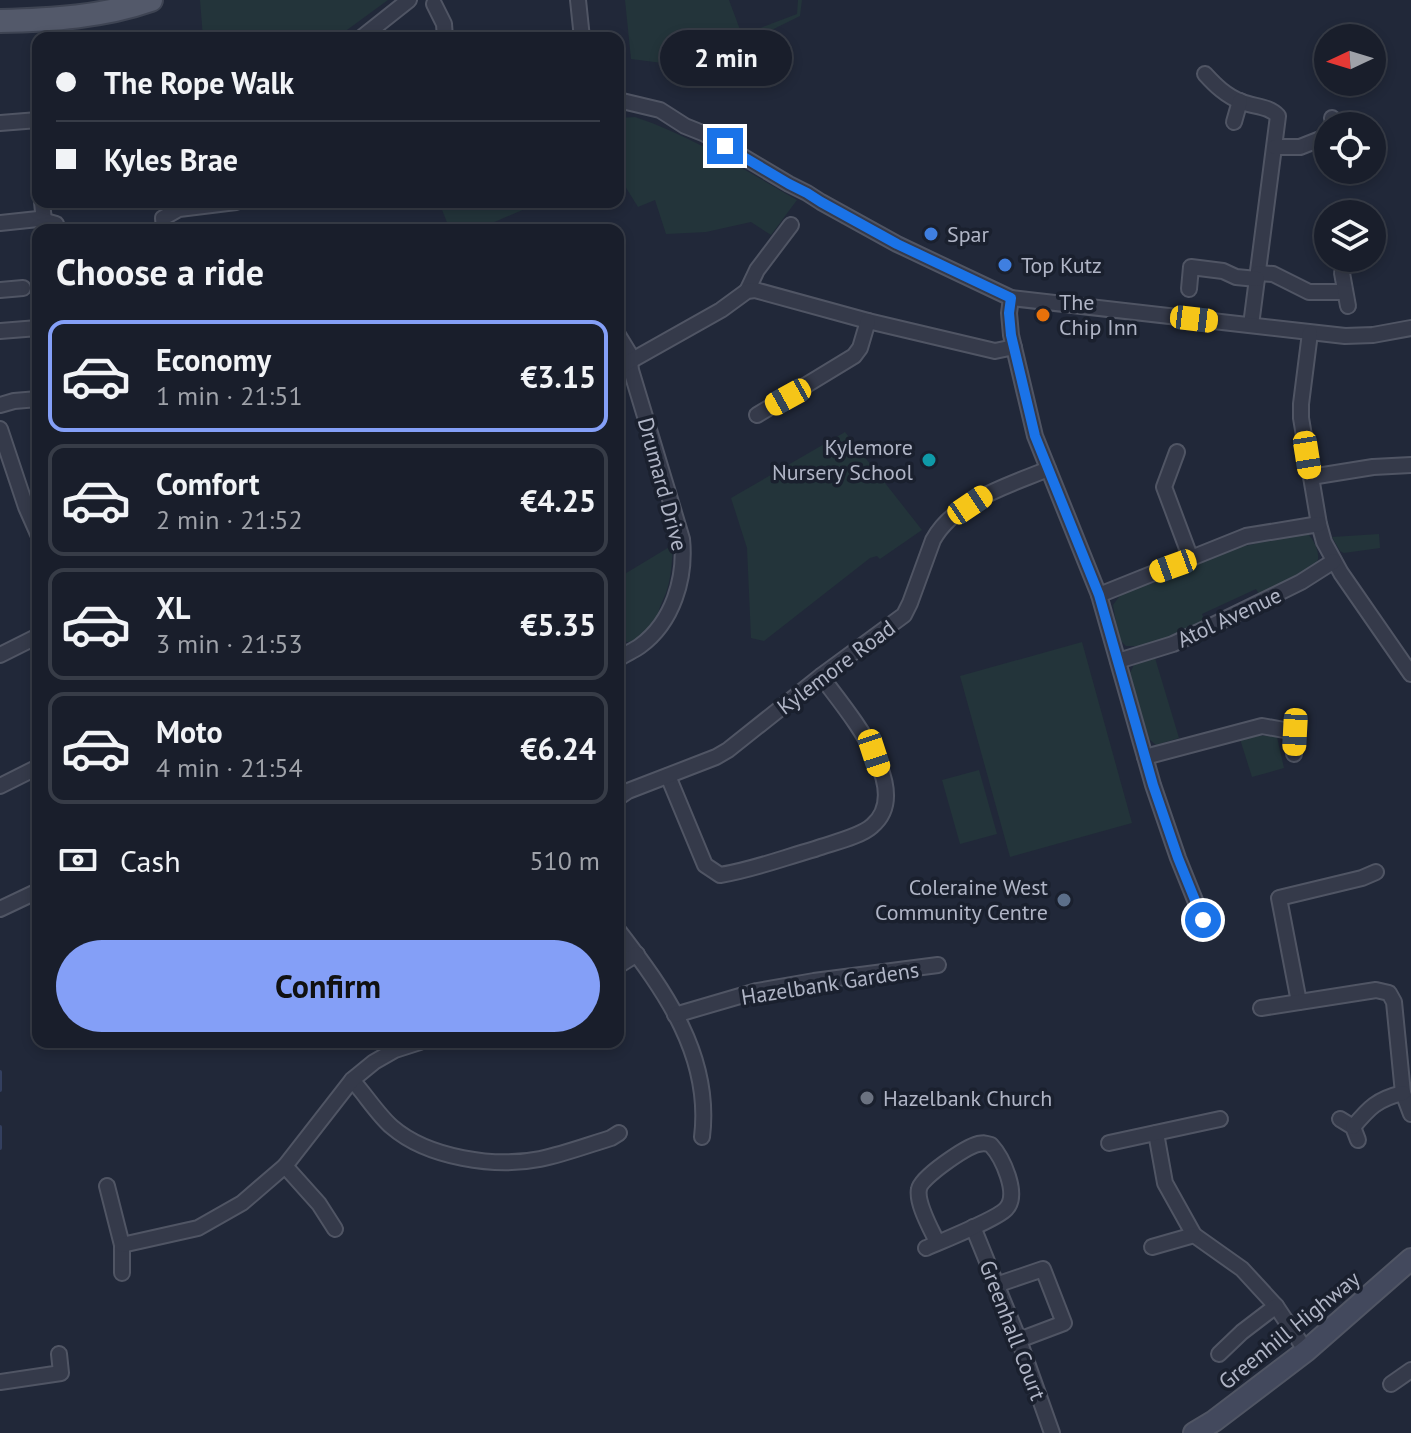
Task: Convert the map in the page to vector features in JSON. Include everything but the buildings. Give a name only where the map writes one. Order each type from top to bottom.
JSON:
[{"type":"main road","points":[[0,21],[100,14],[151,0]]},
{"type":"main road","name":"Greenhill Highway","points":[[1194,1433],[1306,1351],[1407,1269]]},
{"type":"street","points":[[370,32],[409,0]]},
{"type":"street","points":[[578,0],[581,32]]},
{"type":"street","points":[[434,4],[445,32]]},
{"type":"street","points":[[1205,74],[1218,89],[1240,101],[1273,110],[1278,116],[1251,325]]},
{"type":"street","points":[[624,101],[660,110],[897,244],[1011,298],[1345,336],[1411,328]]},
{"type":"street","points":[[1234,122],[1240,101]]},
{"type":"street","points":[[0,123],[32,120]]},
{"type":"street","points":[[1275,147],[1300,147],[1314,142]]},
{"type":"street","points":[[164,224],[163,218],[185,208]]},
{"type":"street","points":[[0,223],[38,219],[46,224]]},
{"type":"street","points":[[624,365],[721,310],[747,291],[757,270],[791,225]]},
{"type":"street","points":[[1189,289],[1191,267],[1223,271],[1236,277],[1273,274],[1309,292],[1346,299],[1342,273]]},
{"type":"street","points":[[0,290],[23,288]]},
{"type":"street","points":[[747,291],[755,290],[995,351],[1014,347]]},
{"type":"street","points":[[1011,298],[1009,313],[1014,347],[1035,436],[1099,595],[1166,826],[1203,920]]},
{"type":"street","points":[[757,415],[854,356],[860,348],[868,321]]},
{"type":"street","points":[[0,331],[32,328]]},
{"type":"street","points":[[1310,333],[1301,418],[1324,542],[1411,674]]},
{"type":"street","name":"Drumard Drive","points":[[624,345],[629,353],[624,365],[631,370],[682,539],[684,558],[676,595],[657,630],[641,645],[624,654]]},
{"type":"street","points":[[0,405],[32,400]]},
{"type":"street","points":[[0,429],[32,505]]},
{"type":"street","points":[[1177,452],[1164,487],[1191,559]]},
{"type":"street","points":[[1311,477],[1373,467],[1411,465]]},
{"type":"street","name":"Kylemore Road","points":[[624,794],[728,750],[904,615],[933,540],[952,517],[989,492],[1048,469]]},
{"type":"street","points":[[1099,595],[1246,536],[1319,524]]},
{"type":"street","name":"Atol Avenue","points":[[1118,661],[1173,644],[1291,588],[1334,561]]},
{"type":"street","points":[[0,655],[32,642]]},
{"type":"street","points":[[668,776],[705,865],[720,875],[742,872],[871,828],[883,813],[887,790],[874,753],[859,725],[821,676]]},
{"type":"street","points":[[1145,757],[1262,726],[1295,732],[1294,754]]},
{"type":"street","points":[[0,786],[32,770]]},
{"type":"street","points":[[1299,1002],[1279,898],[1376,872]]},
{"type":"street","points":[[0,909],[32,894]]},
{"type":"street","points":[[624,938],[655,978],[698,1067],[703,1091],[702,1137]]},
{"type":"street","points":[[624,962],[637,954]]},
{"type":"street","name":"Hazelbank Gardens","points":[[675,1015],[757,991],[938,965]]},
{"type":"street","points":[[1261,1008],[1376,990],[1389,993],[1394,1002],[1403,1093],[1411,1114]]},
{"type":"street","points":[[122,1245],[198,1228],[242,1203],[285,1166],[352,1080],[374,1062],[401,1048]]},
{"type":"street","points":[[352,1080],[392,1127],[424,1147],[455,1156],[498,1163],[538,1160],[619,1133]]},
{"type":"street","points":[[1350,1129],[1371,1106],[1385,1097],[1403,1093]]},
{"type":"street","points":[[1109,1143],[1220,1119]]},
{"type":"street","points":[[1156,1133],[1165,1183],[1194,1235],[1242,1269],[1276,1306],[1306,1351]]},
{"type":"street","points":[[984,1143],[996,1151],[1008,1176],[1010,1201],[1007,1209],[973,1227],[932,1245],[919,1189],[922,1182],[954,1157],[976,1144],[984,1143]]},
{"type":"street","points":[[285,1166],[319,1204],[335,1229]]},
{"type":"street","points":[[107,1186],[122,1245],[122,1273]]},
{"type":"street","name":"Greenhall Court","points":[[973,1227],[1019,1340],[1052,1433]]},
{"type":"street","points":[[1152,1247],[1194,1235]]},
{"type":"street","points":[[996,1285],[1043,1269],[1067,1330],[1019,1340]]},
{"type":"street","points":[[1219,1354],[1276,1306]]},
{"type":"street","points":[[0,1382],[61,1373],[59,1354]]},
{"type":"street","points":[[1391,1384],[1411,1370]]},
{"type":"shaded area","points":[[200,0],[388,0],[344,32],[203,32]]},
{"type":"shaded area","points":[[625,0],[729,0],[742,35],[797,14],[798,0],[802,0],[800,16],[680,75],[678,65],[631,59]]},
{"type":"shaded area","points":[[635,117],[698,144],[797,200],[771,235],[751,222],[706,232],[666,234],[655,200],[638,207],[624,184],[624,118]]},
{"type":"shaded area","points":[[441,208],[527,208],[490,224],[448,224]]},
{"type":"shaded area","points":[[845,432],[922,530],[880,559],[877,556],[870,558],[764,641],[751,638],[747,548],[731,498]]},
{"type":"shaded area","points":[[1379,534],[1380,548],[1344,553],[1332,537]]},
{"type":"shaded area","points":[[1293,535],[1309,535],[1316,546],[1318,559],[1310,570],[1293,581],[1261,598],[1256,589],[1202,614],[1206,625],[1146,646],[1126,646],[1119,639],[1113,605],[1124,590],[1232,549]]},
{"type":"shaded area","points":[[673,546],[670,576],[658,619],[645,633],[630,642],[624,642],[624,574]]},
{"type":"shaded area","points":[[1082,642],[1132,823],[1010,857],[960,676]]},
{"type":"shaded area","points":[[1155,658],[1179,738],[1156,745],[1148,738],[1130,673],[1134,665]]},
{"type":"shaded area","points":[[1255,735],[1277,737],[1284,768],[1252,777],[1240,739]]},
{"type":"shaded area","points":[[979,770],[997,834],[960,844],[942,780]]},
{"type":"waterway","points":[[0,1072],[0,1090]]},
{"type":"waterway","points":[[0,1127],[0,1148]]},
{"type":"place","name":"Spar","points":[[931,234]]},
{"type":"place","name":"Top Kutz","points":[[1005,265]]},
{"type":"place","name":"The Chip Inn","points":[[1043,315]]},
{"type":"place","name":"Kylemore Nursery School","points":[[929,460]]},
{"type":"place","name":"Coleraine West Community Centre","points":[[1064,900]]},
{"type":"place","name":"Hazelbank Church","points":[[867,1098]]},
{"type":"route","points":[[725,146],[897,244],[1011,298],[1011,335],[1035,436],[1099,595],[1166,826],[1203,920]]}]
